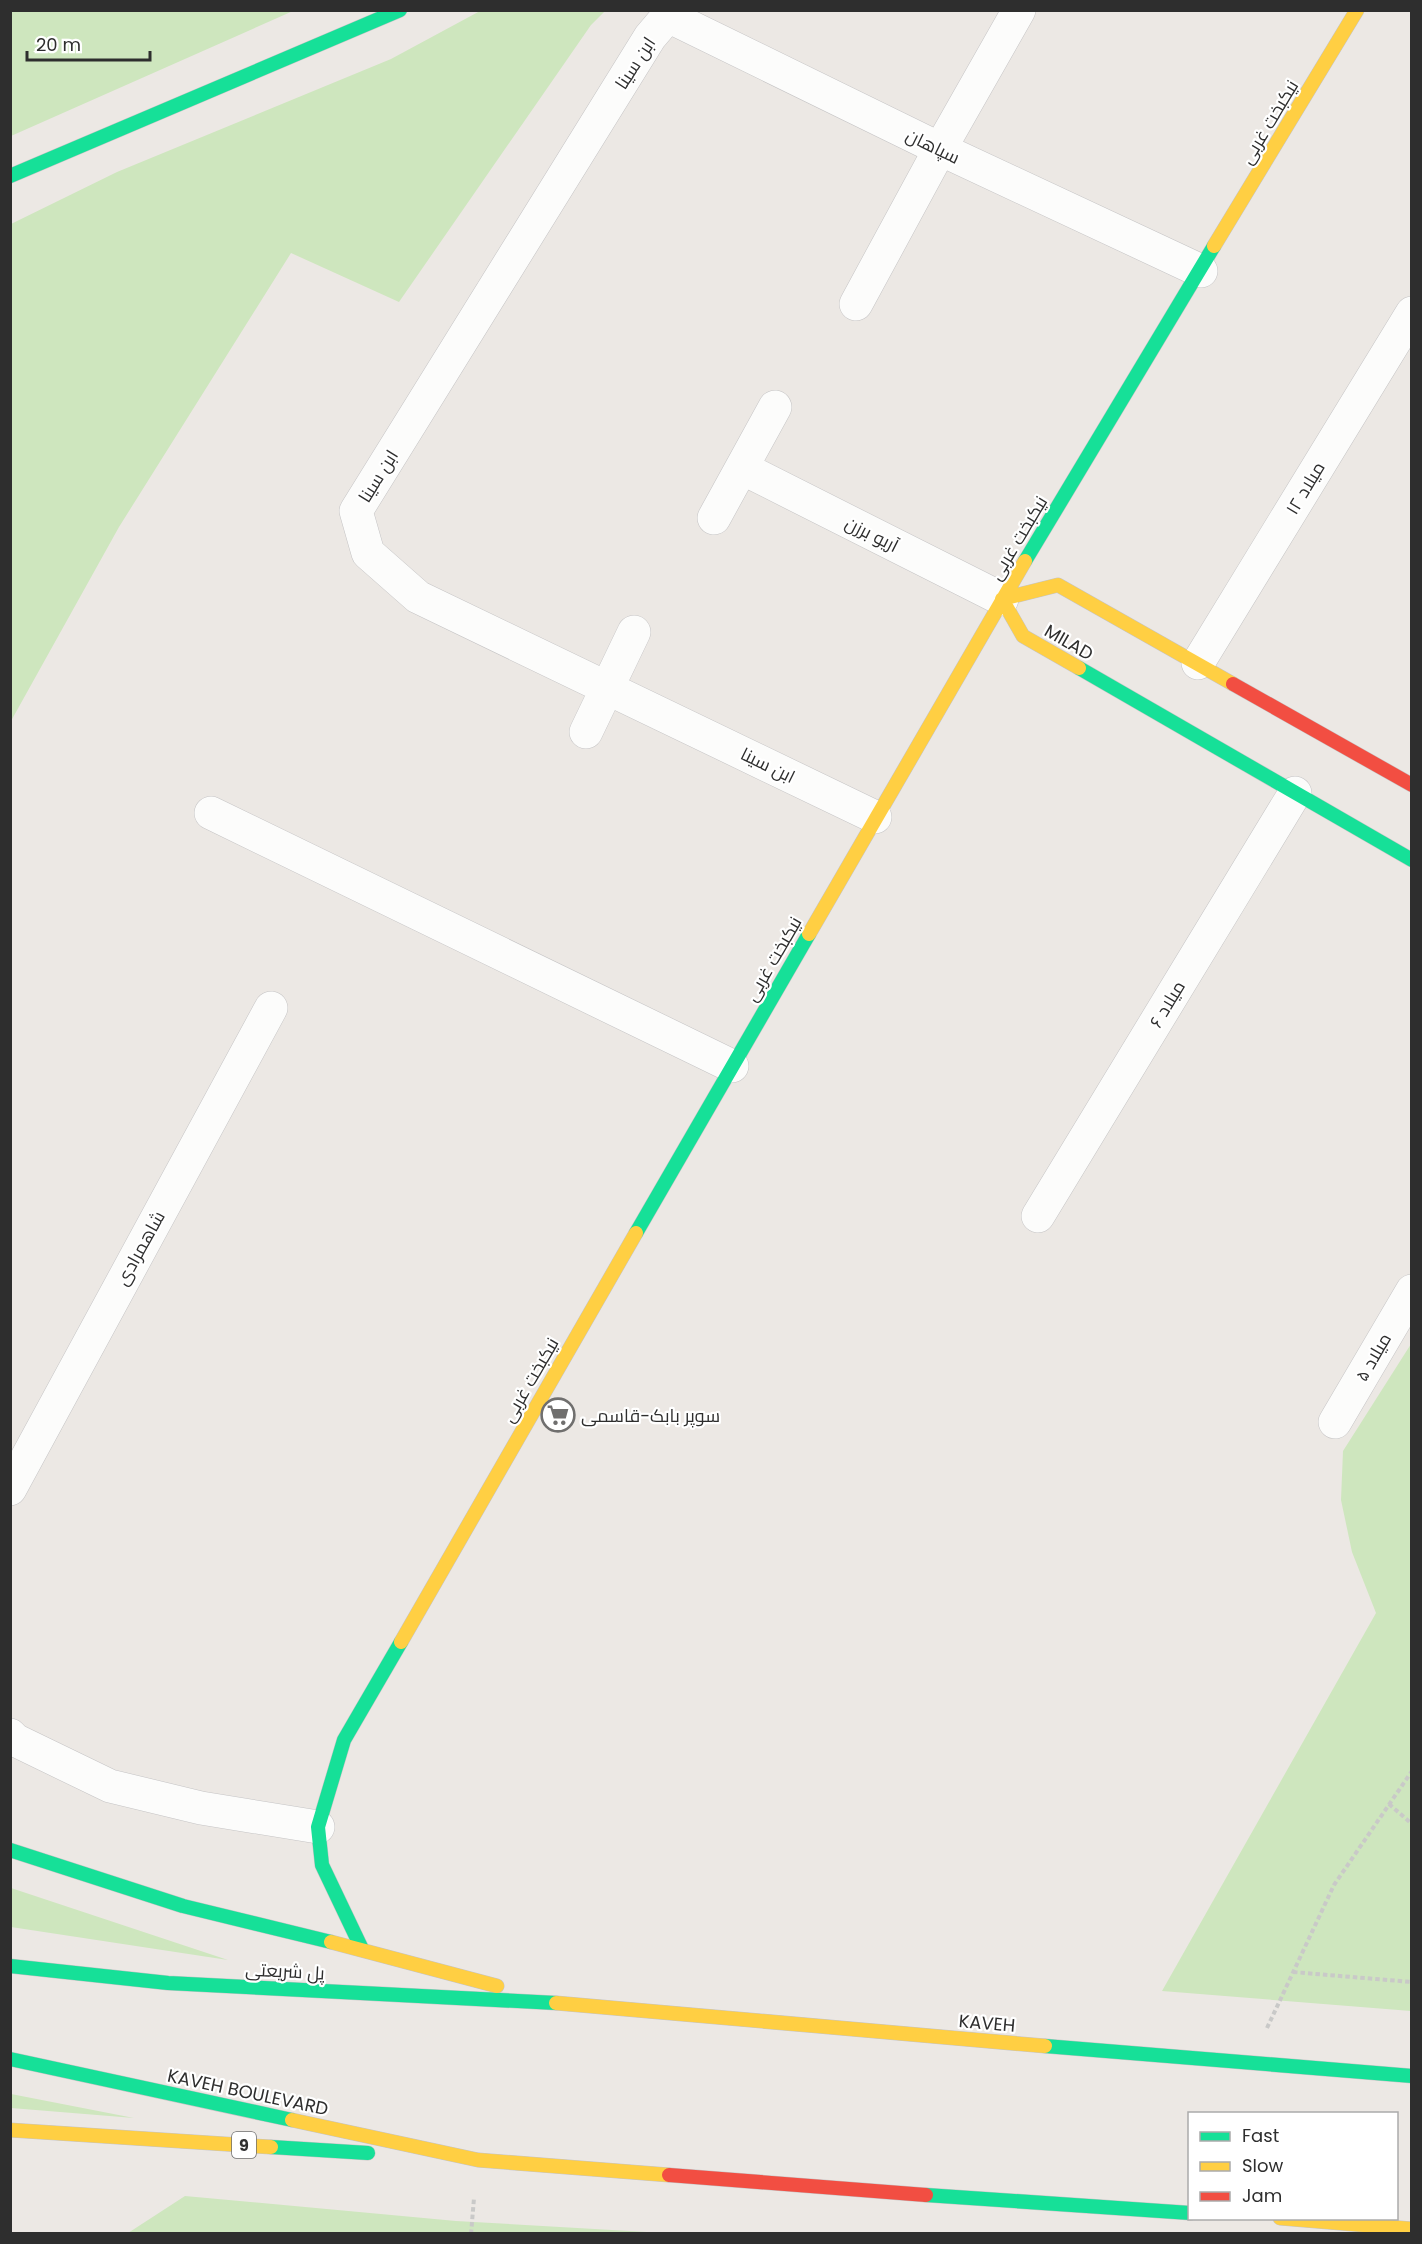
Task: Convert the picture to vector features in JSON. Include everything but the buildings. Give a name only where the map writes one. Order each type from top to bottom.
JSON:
[{"type":"main road","points":[[10,176],[400,10]]},
{"type":"main road","name":"نیکبخت غربی","points":[[362,1950],[322,1865],[318,1827],[344,1740],[1002,600],[1357,10]]},
{"type":"main road","points":[[1002,600],[1058,585],[1412,784]]},
{"type":"main road","name":"MILAD","points":[[1002,600],[1023,636],[1412,860]]},
{"type":"main road","points":[[10,1850],[183,1906],[362,1950],[559,2003]]},
{"type":"main road","name":"پل شریعتی","points":[[10,1965],[168,1983],[559,2003]]},
{"type":"main road","name":"KAVEH","points":[[559,2003],[1250,2064],[1412,2076]]},
{"type":"main road","name":"KAVEH BOULEVARD","points":[[10,2059],[478,2160]]},
{"type":"main road","name":"9","points":[[10,2130],[478,2160]]},
{"type":"main road","points":[[478,2160],[910,2194],[1188,2213]]},
{"type":"main road","points":[[1304,2220],[1412,2229]]},
{"type":"street","points":[[856,304],[1019,10]]},
{"type":"street","name":"سپاهان","points":[[670,13],[940,149],[1201,271]]},
{"type":"street","name":"ابن سینا","points":[[670,13],[650,37],[573,159],[503,278],[356,511],[368,553],[418,597],[875,817]]},
{"type":"street","name":"میلاد ۱۲","points":[[1198,663],[1412,313]]},
{"type":"street","points":[[714,518],[775,407]]},
{"type":"street","name":"آریو برزن","points":[[742,468],[1002,600]]},
{"type":"street","points":[[586,732],[634,632]]},
{"type":"street","name":"میلاد ۶","points":[[1038,1216],[1295,794]]},
{"type":"street","points":[[211,813],[732,1066]]},
{"type":"street","name":"شاهمرادی","points":[[10,1489],[271,1008]]},
{"type":"street","name":"میلاد ۵","points":[[1335,1422],[1412,1291]]},
{"type":"street","points":[[10,1736],[110,1786],[201,1808],[318,1827]]},
{"type":"path","points":[[1250,2064],[1334,1885],[1412,1771]]},
{"type":"path","points":[[1389,1804],[1412,1824]]},
{"type":"path","points":[[1293,1972],[1412,1982]]},
{"type":"green space","points":[[11,10],[293,10],[293,11],[11,136]]},
{"type":"green space","points":[[480,11],[605,11],[591,25],[399,302],[291,253],[119,527],[11,721],[11,224],[117,172],[391,59]]},
{"type":"green space","points":[[1411,1344],[1411,2011],[1162,1991],[1376,1613],[1352,1552],[1341,1500],[1343,1451]]},
{"type":"green space","points":[[11,1888],[228,1960],[11,1927]]},
{"type":"green space","points":[[11,2094],[134,2118],[11,2108]]},
{"type":"green space","points":[[185,2196],[456,2221],[664,2233],[128,2233]]},
{"type":"traffic: fast","points":[[10,176],[400,10]]},
{"type":"traffic: fast","points":[[1025,561],[1214,246]]},
{"type":"traffic: fast","points":[[1079,668],[1412,860]]},
{"type":"traffic: fast","points":[[636,1233],[809,934]]},
{"type":"traffic: fast","points":[[362,1949],[322,1865],[318,1827],[344,1740],[401,1642]]},
{"type":"traffic: fast","points":[[10,1850],[183,1906],[331,1942]]},
{"type":"traffic: fast","points":[[10,1966],[168,1983],[556,2003]]},
{"type":"traffic: fast","points":[[1045,2046],[1412,2076]]},
{"type":"traffic: fast","points":[[10,2059],[292,2120]]},
{"type":"traffic: fast","points":[[271,2147],[368,2153]]},
{"type":"traffic: fast","points":[[926,2195],[1188,2213]]},
{"type":"traffic: slow","points":[[1214,246],[1357,10]]},
{"type":"traffic: slow","points":[[809,934],[1025,561]]},
{"type":"traffic: slow","points":[[1079,668],[1023,636],[1002,599],[1058,585],[1233,684]]},
{"type":"traffic: slow","points":[[401,1642],[636,1233]]},
{"type":"traffic: slow","points":[[331,1942],[497,1986]]},
{"type":"traffic: slow","points":[[556,2003],[1045,2046]]},
{"type":"traffic: slow","points":[[292,2120],[478,2160],[669,2175]]},
{"type":"traffic: slow","points":[[10,2130],[271,2147]]},
{"type":"traffic: slow","points":[[1304,2220],[1412,2229]]},
{"type":"traffic: jam","points":[[1233,684],[1412,785]]},
{"type":"traffic: jam","points":[[669,2175],[926,2195]]},
{"type":"place","name":"سوپر بابک-قاسمی","points":[[558,1415]]}]
